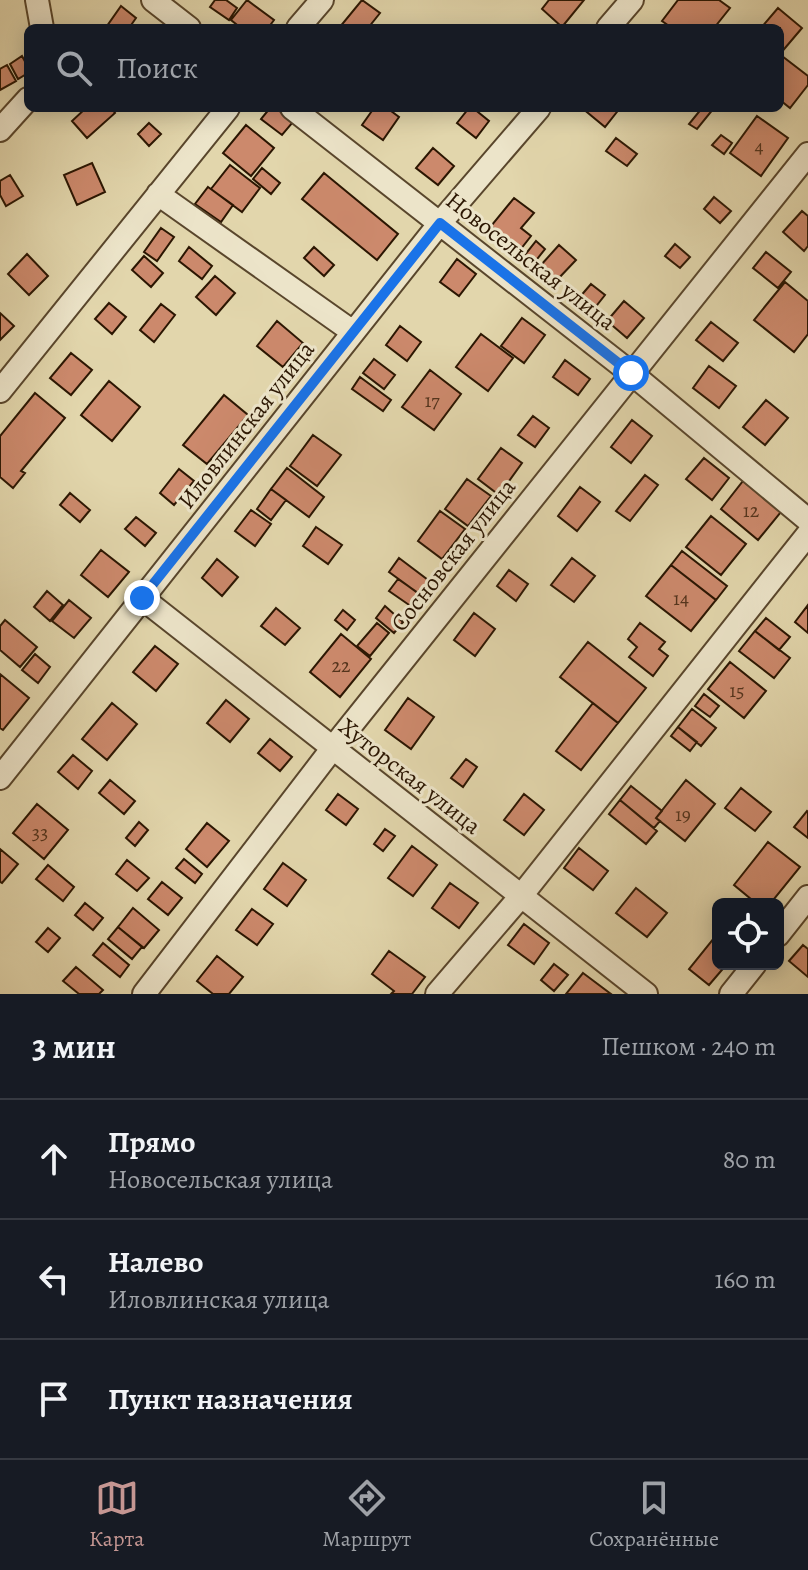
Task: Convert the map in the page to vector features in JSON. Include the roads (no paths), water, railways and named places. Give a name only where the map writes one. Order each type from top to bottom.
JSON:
[{"type":"street","points":[[37,0],[41,24]]},
{"type":"street","points":[[153,0],[184,24]]},
{"type":"street","points":[[301,24],[322,0]]},
{"type":"street","points":[[611,24],[632,0]]},
{"type":"street","points":[[0,130],[24,103]]},
{"type":"street","points":[[0,391],[225,112]]},
{"type":"street","name":"Новосельская улица","points":[[297,112],[631,373],[808,520]]},
{"type":"street","name":"Иловлинская улица","points":[[0,778],[440,223],[536,112]]},
{"type":"street","name":"Сосновская улица","points":[[144,994],[332,749],[808,154]]},
{"type":"street","points":[[158,194],[353,332]]},
{"type":"street","points":[[437,994],[521,896],[808,534]]},
{"type":"street","name":"Хуторская улица","points":[[142,598],[646,994]]},
{"type":"street","points":[[784,927],[808,897]]},
{"type":"street","points":[[731,994],[750,970]]}]
